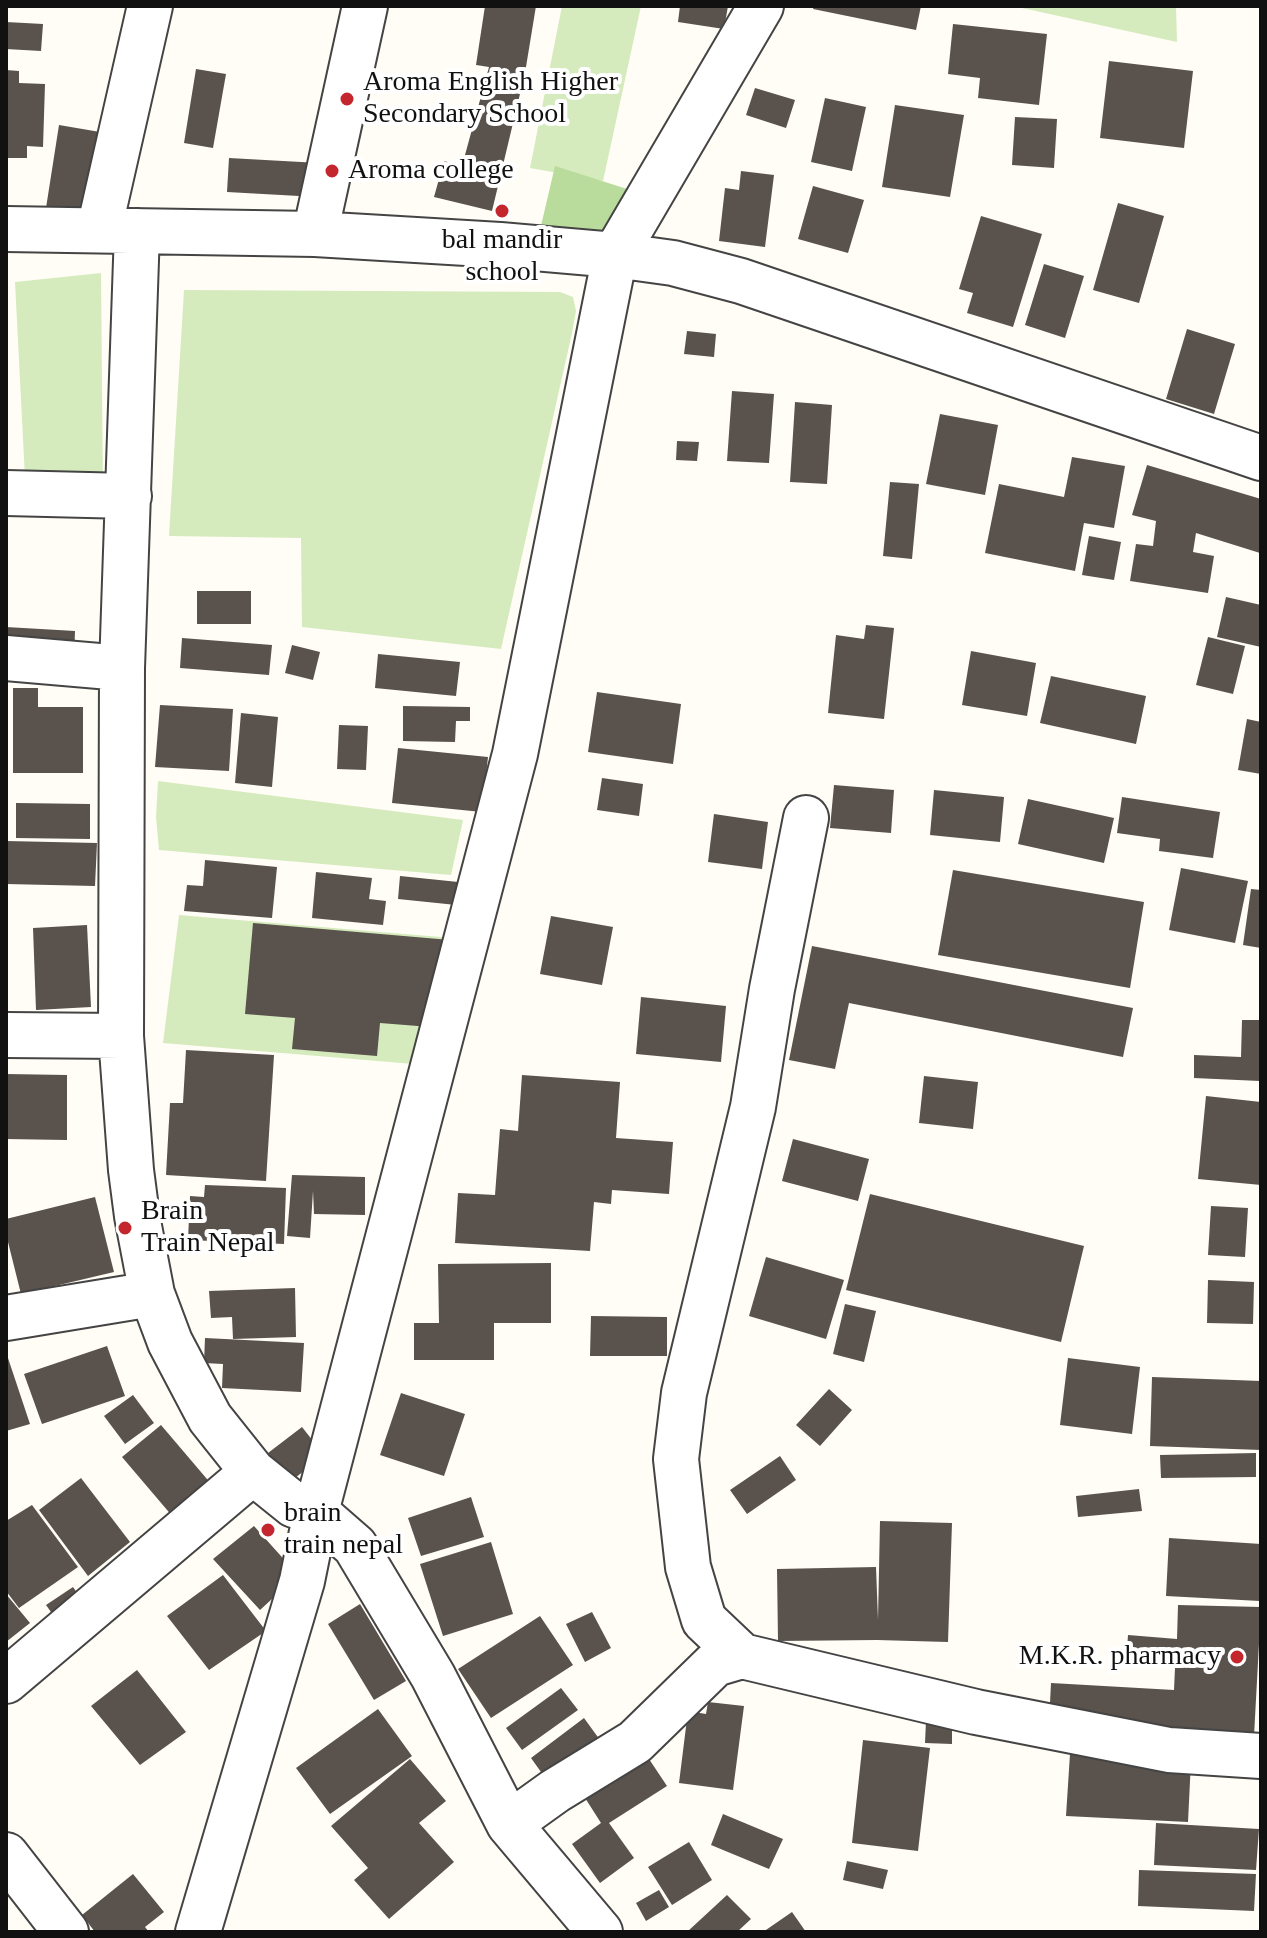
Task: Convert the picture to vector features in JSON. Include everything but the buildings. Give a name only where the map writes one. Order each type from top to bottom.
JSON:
[{"type":"street","points":[[150,6],[118,230],[129,496],[122,668],[121,1036],[131,1170],[152,1294],[170,1342],[210,1418],[253,1472],[294,1505],[316,1512],[355,1546],[433,1676],[509,1824],[600,1932]]},
{"type":"street","points":[[315,234],[365,6]]},
{"type":"street","points":[[198,1932],[302,1581],[316,1512],[515,754],[615,255],[761,6]]},
{"type":"street","points":[[6,229],[315,234],[500,245],[673,263],[741,281],[1261,458]]},
{"type":"street","points":[[6,493],[129,496]]},
{"type":"street","points":[[6,658],[122,668]]},
{"type":"street","points":[[742,1656],[704,1620],[688,1567],[676,1459],[684,1393],[753,1107],[772,989],[806,818]]},
{"type":"street","points":[[6,1035],[121,1036]]},
{"type":"street","points":[[6,1318],[152,1294]]},
{"type":"street","points":[[6,1681],[253,1472]]},
{"type":"street","points":[[509,1824],[555,1791],[635,1742],[715,1664],[742,1656],[976,1712],[1169,1750],[1261,1756]]},
{"type":"street","points":[[6,1855],[66,1932]]},
{"type":"green space","points":[[562,6],[641,6],[603,181],[530,168]]},
{"type":"green space","points":[[1013,6],[1176,6],[1177,42]]},
{"type":"green space","points":[[555,166],[627,189],[625,237],[540,230]]},
{"type":"green space","points":[[101,273],[103,495],[25,478],[15,282]]},
{"type":"green space","points":[[184,290],[560,292],[573,297],[576,311],[572,333],[501,649],[302,627],[301,538],[169,536]]},
{"type":"green space","points":[[158,781],[463,820],[451,875],[159,850],[156,817]]},
{"type":"green space","points":[[179,915],[464,939],[425,1065],[163,1043]]},
{"type":"place","name":"Aroma English Higher Secondary School","points":[[347,99]]},
{"type":"place","name":"Aroma college","points":[[332,171]]},
{"type":"place","name":"bal mandir school","points":[[502,211]]},
{"type":"place","name":"Brain Train Nepal","points":[[125,1228]]},
{"type":"place","name":"brain train nepal","points":[[268,1530]]},
{"type":"place","name":"M.K.R. pharmacy","points":[[1237,1657]]}]
